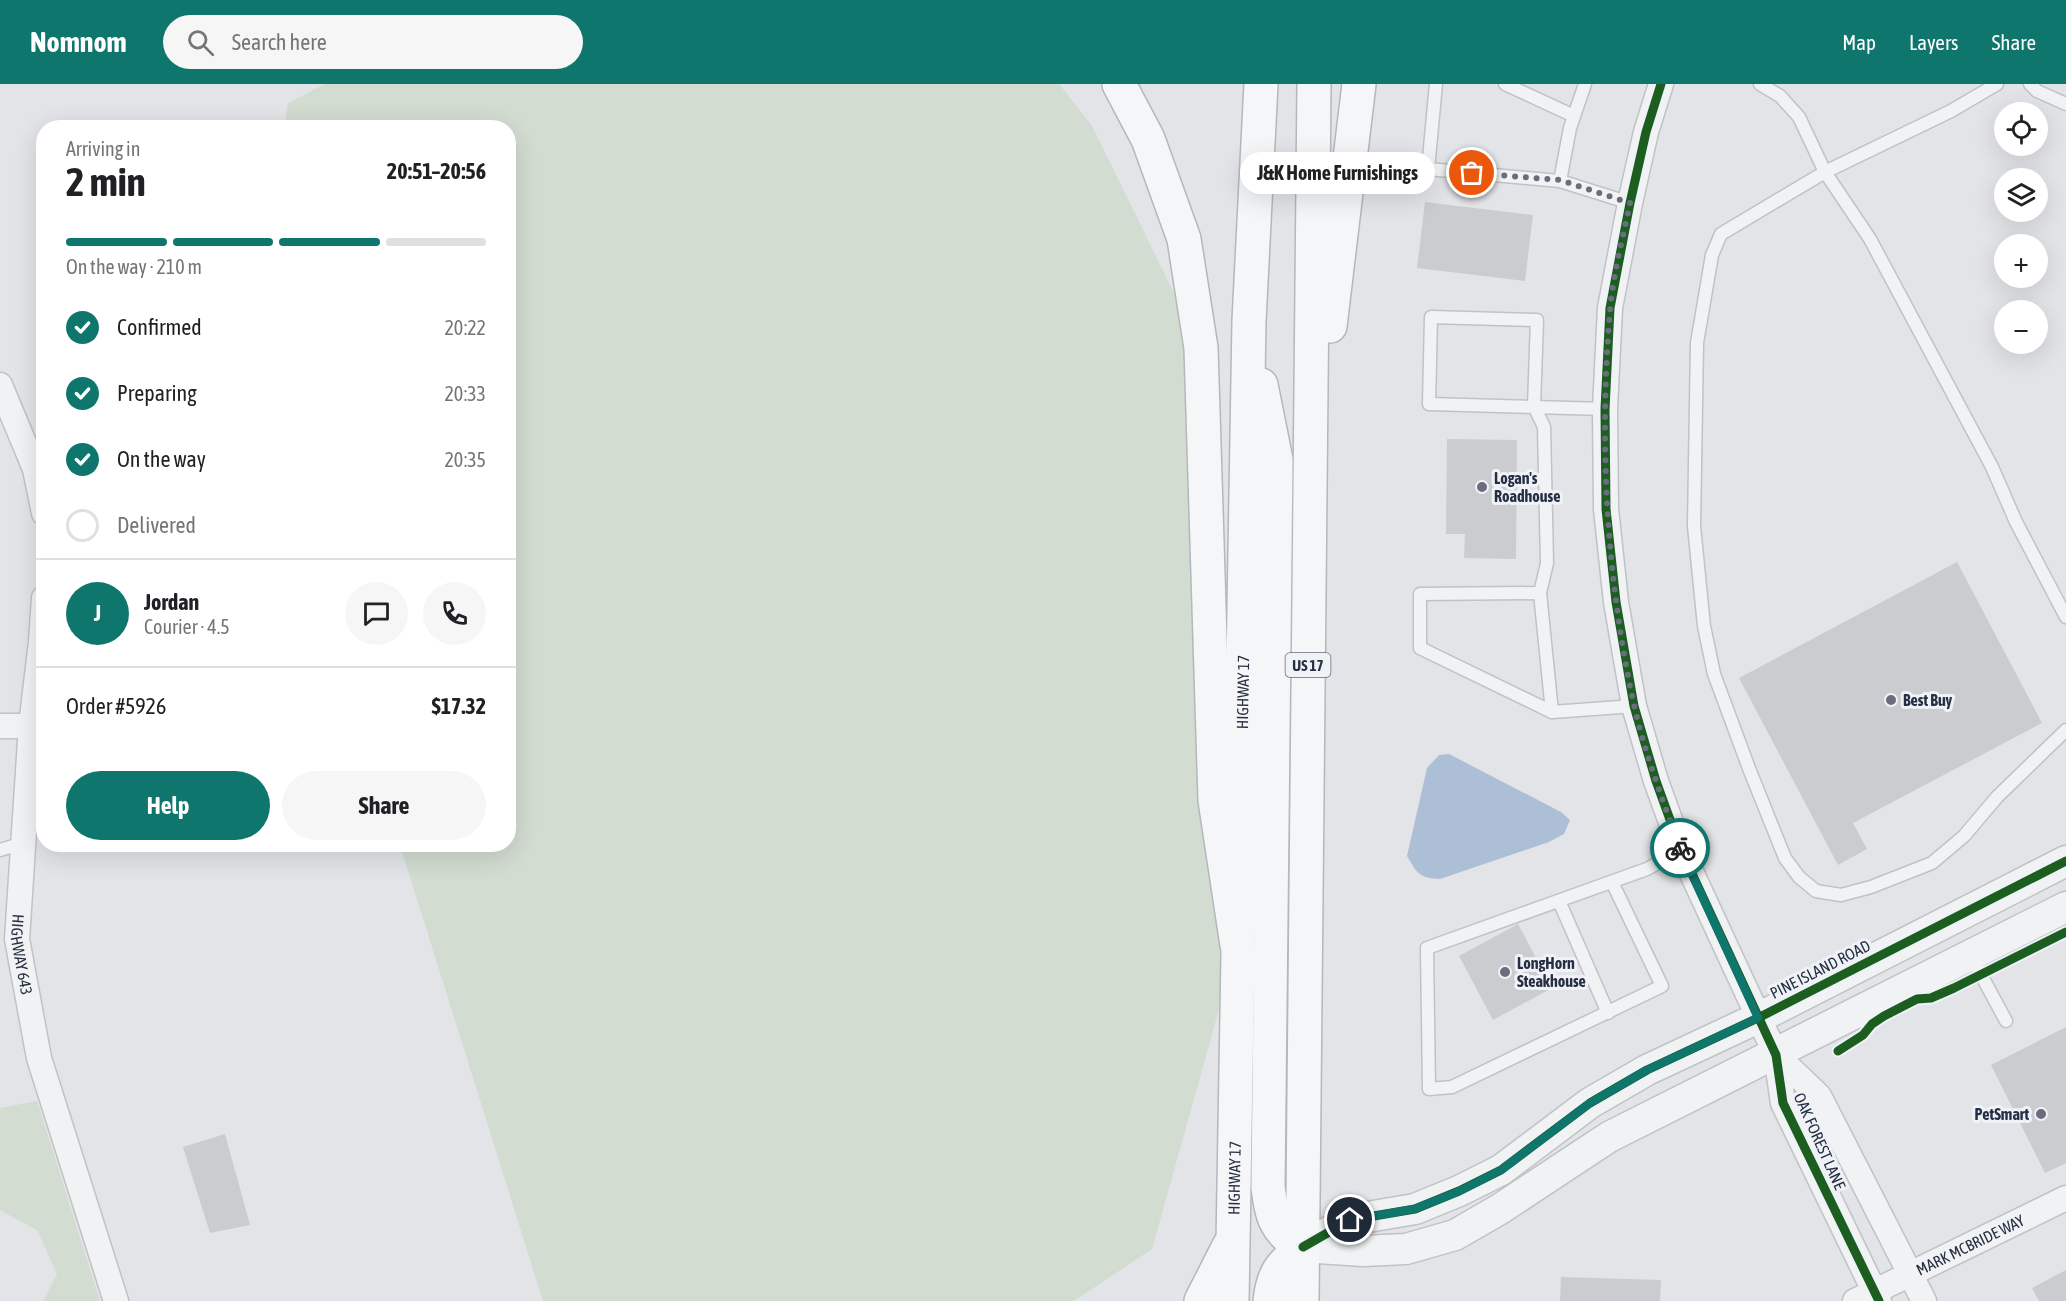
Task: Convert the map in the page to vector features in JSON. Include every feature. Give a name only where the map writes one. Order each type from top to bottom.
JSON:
[{"type":"highway","points":[[1119,84],[1148,139],[1184,239],[1201,348],[1215,800],[1237,945]]},
{"type":"highway","name":"HIGHWAY 17","points":[[1232,1301],[1249,321],[1261,84]]},
{"type":"highway","name":"US 17","points":[[1302,1301],[1314,84]]},
{"type":"highway","points":[[1310,498],[1359,84]]},
{"type":"highway","points":[[1249,321],[1276,460],[1268,1187],[1275,1222],[1290,1240],[1303,1247],[1287,1259],[1276,1273],[1270,1301]]},
{"type":"highway","points":[[1201,1301],[1233,1240]]},
{"type":"street","name":"OAK FOREST LANE","points":[[1661,84],[1646,132],[1610,308],[1605,409],[1606,509],[1616,602],[1634,706],[1656,781],[1680,850],[1776,1055],[1783,1103],[1869,1298]]},
{"type":"street","points":[[0,385],[36,474]]},
{"type":"street","name":"HIGHWAY 643","points":[[36,684],[31,726],[17,939],[39,1058],[116,1301]]},
{"type":"street","points":[[0,726],[31,726]]},
{"type":"street","name":"PINE ISLAND ROAD","points":[[1303,1247],[1350,1220],[1414,1209],[1460,1191],[1501,1170],[1590,1103],[1647,1070],[1758,1018],[2066,861]]},
{"type":"street","points":[[1303,1247],[1363,1251],[1407,1249],[1455,1235],[1500,1209],[1609,1137],[1776,1055],[2066,907]]},
{"type":"street","name":"OAK FOREST LANE","points":[[1776,1055],[1819,1096],[1924,1301]]},
{"type":"street","name":"MARK MCBRIDE WAY","points":[[1869,1298],[1910,1274],[2066,1198]]},
{"type":"lane","points":[[1436,84],[1428,169],[1560,180],[1630,203]]},
{"type":"lane","points":[[1505,84],[1574,116]]},
{"type":"lane","points":[[1560,180],[1574,116],[1585,84]]},
{"type":"lane","points":[[1760,84],[1780,96],[1799,117],[1825,172],[1869,239],[1901,295],[1992,466],[2016,522],[2066,617]]},
{"type":"lane","points":[[1997,84],[1951,111],[1825,172],[1721,234],[1712,255],[1697,343],[1694,526],[1704,626],[1714,674],[1785,858],[1799,877],[1816,891],[1841,895],[1871,887],[1932,862],[1964,836],[1997,797],[2066,730]]},
{"type":"lane","points":[[2030,84],[2037,91],[2066,104]]},
{"type":"lane","points":[[1552,712],[1540,592],[1547,563],[1544,427],[1534,406],[1537,320],[1431,317],[1429,404],[1534,406],[1605,409]]},
{"type":"lane","points":[[1540,592],[1420,594],[1420,648],[1552,712],[1634,706]]},
{"type":"lane","points":[[0,850],[23,843]]},
{"type":"lane","points":[[1612,882],[1662,986],[1452,1087],[1429,1089],[1427,948],[1647,869],[1680,850]]},
{"type":"lane","points":[[1559,901],[1608,1013]]},
{"type":"lane","points":[[1970,955],[2006,1021]]},
{"type":"shaded area","points":[[325,84],[1059,84],[1092,126],[1201,348],[1237,945],[1152,1249],[1074,1301],[543,1301],[402,852],[516,852],[516,120],[285,120],[288,103]]},
{"type":"shaded area","points":[[37,1101],[100,1301],[43,1301],[57,1274],[38,1231],[0,1210],[0,1108]]},
{"type":"water","points":[[1449,754],[1561,812],[1570,820],[1564,834],[1549,842],[1440,879],[1419,874],[1407,856],[1427,768],[1439,755]]},
{"type":"building","points":[[1425,202],[1533,215],[1525,281],[1417,268]]},
{"type":"building","name":"Logan's Roadhouse","points":[[1447,439],[1517,440],[1516,559],[1464,558],[1465,534],[1446,534]]},
{"type":"building","name":"Best Buy","points":[[1957,562],[2042,723],[1853,823],[1867,849],[1838,865],[1739,678]]},
{"type":"building","name":"LongHorn Steakhouse","points":[[1518,924],[1552,988],[1493,1020],[1459,956]]},
{"type":"building","name":"PetSmart","points":[[2066,1027],[2066,1163],[2045,1173],[1991,1065]]},
{"type":"building","points":[[225,1134],[250,1225],[210,1233],[183,1147]]},
{"type":"building","points":[[2066,1270],[2066,1301],[2039,1301],[2032,1288]]},
{"type":"building","points":[[1561,1277],[1661,1280],[1660,1301],[1560,1301]]},
{"type":"cycle path","points":[[1661,84],[1646,132],[1610,308],[1605,409],[1606,509],[1616,602],[1634,706],[1656,781],[1681,850],[1776,1055],[1783,1103],[1879,1301]]},
{"type":"cycle path","points":[[1303,1247],[1350,1220],[1415,1209],[1501,1170],[1590,1103],[1647,1070],[1758,1018],[2066,861]]},
{"type":"cycle path","points":[[1838,1051],[1863,1035],[1872,1024],[1884,1016],[1917,999],[1931,998],[1954,988],[2066,932]]},
{"type":"way so far","points":[[1472,173],[1560,180],[1630,203],[1610,308],[1605,409],[1606,509],[1616,602],[1634,706],[1656,781],[1680,848]]},
{"type":"place","name":"J&K Home Furnishings","points":[[1472,173]]},
{"type":"place","name":"Logan's Roadhouse","points":[[1482,487]]},
{"type":"place","name":"Best Buy","points":[[1891,700]]},
{"type":"place","name":"LongHorn Steakhouse","points":[[1505,972]]},
{"type":"place","name":"PetSmart","points":[[2041,1114]]},
{"type":"route","points":[[1350,1220],[1414,1209],[1460,1191],[1501,1170],[1590,1103],[1647,1070],[1758,1018],[1680,848]]}]
